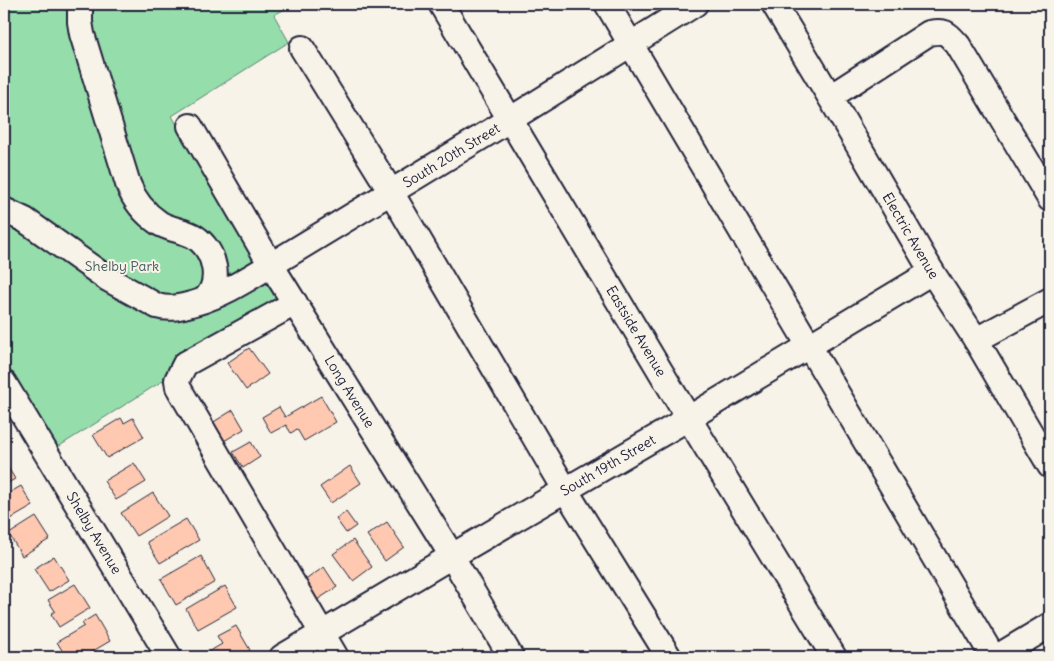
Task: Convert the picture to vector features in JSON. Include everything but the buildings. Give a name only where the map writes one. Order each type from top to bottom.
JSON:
[{"type":"street","points":[[80,4],[82,34],[131,192],[140,206],[152,218],[166,227],[192,236],[207,249],[213,262],[215,277],[209,296],[204,300]]},
{"type":"street","name":"Eastside Avenue","points":[[441,4],[834,657]]},
{"type":"street","points":[[607,4],[995,657],[1050,625]]},
{"type":"street","name":"South 20th Street","points":[[4,210],[26,220],[108,279],[157,306],[174,308],[204,300],[231,289],[271,265],[695,4]]},
{"type":"street","name":"Electric Avenue","points":[[774,4],[932,272],[976,340],[1050,466]]},
{"type":"street","points":[[830,97],[929,33],[941,31],[948,34],[958,45],[1050,200]]},
{"type":"street","points":[[302,48],[391,192],[566,490],[668,657]]},
{"type":"street","name":"Long Avenue","points":[[190,126],[271,265],[452,556],[511,657]]},
{"type":"street","name":"South 19th Street","points":[[282,657],[689,418],[932,272]]},
{"type":"street","points":[[976,340],[1050,300]]},
{"type":"street","points":[[295,303],[185,364],[177,380],[178,388],[336,657]]},
{"type":"street","name":"Shelby Avenue","points":[[4,383],[11,413],[169,657]]},
{"type":"green space","name":"Shelby Park","points":[[4,4],[294,4],[274,15],[289,42],[172,116],[281,306],[58,447],[24,392],[4,404]]}]
